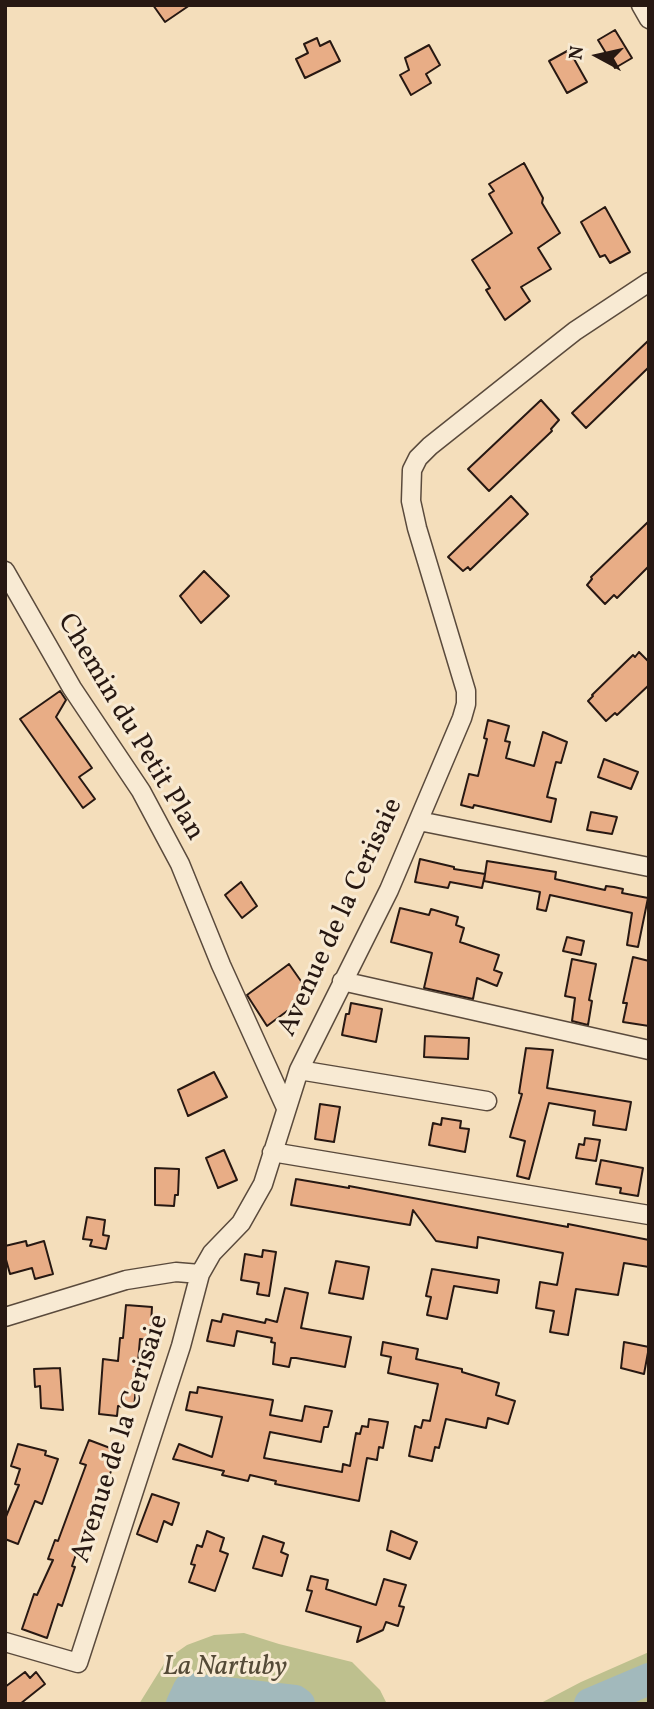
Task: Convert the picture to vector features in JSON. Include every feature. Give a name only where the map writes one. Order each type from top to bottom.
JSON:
[{"type":"street","points":[[640,5],[649,19]]},
{"type":"street","name":"Avenue de la Cerisaie","points":[[5,1642],[78,1662],[181,1346],[200,1274],[212,1253],[242,1223],[263,1184],[299,1070],[389,890],[466,704],[466,691],[417,528],[411,500],[412,470],[418,458],[430,446],[542,357],[575,331],[649,282]]},
{"type":"street","name":"Chemin du Petit Plan","points":[[5,571],[72,688],[141,791],[180,864],[221,965],[286,1108]]},
{"type":"street","points":[[419,821],[649,867]]},
{"type":"street","points":[[342,981],[649,1050]]},
{"type":"street","points":[[299,1070],[487,1101]]},
{"type":"street","points":[[272,1152],[649,1215]]},
{"type":"street","points":[[5,1317],[126,1280],[176,1272],[200,1274]]},
{"type":"green space","name":"La Nartuby","points":[[244,1633],[352,1662],[380,1690],[387,1704],[139,1704],[167,1659],[187,1645],[214,1635]]},
{"type":"green space","points":[[649,1652],[649,1701],[644,1704],[539,1704],[581,1682]]},
{"type":"building","points":[[153,5],[190,5],[165,22]]},
{"type":"building","points":[[615,30],[632,58],[615,68],[598,40]]},
{"type":"building","points":[[317,38],[320,46],[330,41],[340,61],[305,78],[296,59],[308,53],[304,44]]},
{"type":"building","points":[[429,45],[440,65],[426,74],[431,83],[411,95],[400,75],[409,70],[405,58]]},
{"type":"building","points":[[569,50],[587,82],[567,93],[549,61]]},
{"type":"building","points":[[524,163],[543,198],[542,203],[560,233],[538,248],[551,269],[521,287],[530,301],[505,320],[486,290],[490,288],[472,260],[512,233],[489,194],[494,191],[489,184]]},
{"type":"building","points":[[605,207],[630,252],[610,263],[605,255],[600,257],[581,222]]},
{"type":"building","points":[[649,340],[649,367],[586,428],[572,413]]},
{"type":"building","points":[[541,400],[559,420],[552,431],[489,491],[468,469]]},
{"type":"building","points":[[511,496],[528,514],[470,570],[468,567],[463,571],[448,557]]},
{"type":"building","points":[[649,521],[649,566],[617,598],[614,595],[605,604],[587,585],[591,577]]},
{"type":"building","points":[[204,571],[229,596],[201,623],[180,596]]},
{"type":"building","points":[[639,652],[649,662],[649,685],[617,715],[615,713],[606,721],[588,701]]},
{"type":"building","points":[[60,691],[66,700],[56,717],[92,768],[79,777],[95,799],[83,808],[20,719]]},
{"type":"building","points":[[488,720],[509,726],[505,741],[510,742],[506,758],[534,766],[543,732],[567,742],[561,763],[556,762],[547,797],[556,799],[551,822],[474,805],[473,808],[461,805],[469,774],[478,776],[487,739],[484,738]]},
{"type":"building","points":[[604,759],[638,772],[631,789],[598,777]]},
{"type":"building","points":[[591,812],[617,817],[612,834],[587,830]]},
{"type":"building","points":[[420,859],[485,874],[482,888],[450,882],[448,888],[415,882]]},
{"type":"building","points":[[487,861],[556,872],[555,879],[605,890],[606,886],[614,887],[623,889],[622,893],[648,898],[638,947],[627,945],[632,913],[550,895],[546,911],[537,909],[540,892],[484,881]]},
{"type":"building","points":[[241,882],[257,906],[242,918],[225,895]]},
{"type":"building","points":[[400,908],[429,915],[431,909],[458,917],[456,925],[464,928],[460,942],[499,955],[494,970],[502,973],[497,986],[477,978],[473,999],[424,988],[432,953],[391,942]]},
{"type":"building","points":[[567,937],[584,941],[581,955],[563,951]]},
{"type":"building","points":[[633,957],[649,961],[649,1026],[623,1022],[627,1003],[623,1003]]},
{"type":"building","points":[[572,959],[596,964],[589,1000],[592,1001],[588,1025],[572,1021],[575,998],[565,996]]},
{"type":"building","points":[[289,964],[310,994],[267,1026],[247,995]]},
{"type":"building","points":[[351,1003],[382,1009],[376,1042],[342,1035]]},
{"type":"building","points":[[425,1036],[469,1038],[468,1059],[424,1057]]},
{"type":"building","points":[[526,1048],[553,1050],[547,1088],[631,1102],[626,1130],[593,1125],[595,1111],[549,1103],[529,1179],[517,1176],[525,1141],[510,1137],[522,1094],[519,1093]]},
{"type":"building","points":[[214,1072],[227,1097],[188,1116],[178,1090]]},
{"type":"building","points":[[320,1104],[340,1107],[334,1142],[315,1139]]},
{"type":"building","points":[[442,1118],[461,1121],[460,1128],[469,1129],[465,1152],[429,1145],[433,1123],[441,1125]]},
{"type":"building","points":[[585,1138],[600,1140],[596,1161],[576,1158],[579,1144],[584,1145]]},
{"type":"building","points":[[224,1150],[237,1180],[218,1188],[206,1158]]},
{"type":"building","points":[[601,1160],[643,1168],[638,1196],[620,1193],[621,1188],[596,1184]]},
{"type":"building","points":[[155,1168],[179,1169],[178,1195],[175,1195],[174,1206],[155,1205]]},
{"type":"building","points":[[296,1179],[349,1186],[649,1240],[649,1267],[624,1263],[618,1295],[576,1289],[568,1335],[550,1332],[554,1311],[536,1308],[540,1282],[557,1285],[563,1253],[478,1237],[477,1248],[436,1241],[413,1210],[410,1225],[291,1205]]},
{"type":"building","points":[[87,1217],[105,1220],[103,1235],[109,1236],[106,1249],[90,1246],[92,1240],[83,1239]]},
{"type":"building","points":[[26,1241],[27,1246],[44,1241],[53,1274],[35,1279],[32,1268],[10,1274],[5,1246]]},
{"type":"building","points":[[263,1250],[276,1252],[269,1296],[257,1294],[259,1283],[241,1280],[245,1254],[262,1257]]},
{"type":"building","points":[[336,1261],[369,1267],[363,1299],[329,1293]]},
{"type":"building","points":[[432,1269],[499,1280],[497,1293],[454,1286],[447,1319],[427,1315],[431,1297],[426,1296]]},
{"type":"building","points":[[285,1288],[308,1293],[301,1328],[351,1337],[345,1367],[296,1358],[291,1358],[289,1367],[273,1364],[275,1343],[271,1342],[272,1338],[237,1331],[234,1346],[207,1341],[212,1320],[221,1322],[223,1314],[265,1323],[266,1319],[277,1322]]},
{"type":"building","points":[[126,1305],[152,1307],[150,1340],[140,1339],[134,1409],[118,1406],[117,1416],[99,1414],[103,1359],[118,1361]]},
{"type":"building","points":[[383,1342],[418,1349],[416,1359],[462,1369],[462,1372],[499,1383],[496,1395],[515,1401],[508,1424],[488,1418],[486,1428],[446,1419],[439,1448],[435,1447],[432,1461],[409,1456],[415,1426],[421,1428],[423,1420],[430,1421],[438,1384],[388,1373],[391,1357],[381,1355]]},
{"type":"building","points":[[624,1342],[649,1347],[644,1374],[621,1368]]},
{"type":"building","points":[[60,1368],[63,1410],[41,1408],[40,1386],[35,1387],[34,1369]]},
{"type":"building","points":[[198,1387],[273,1400],[270,1415],[302,1421],[305,1406],[332,1411],[328,1427],[324,1427],[321,1442],[270,1432],[264,1458],[342,1472],[343,1464],[350,1466],[356,1433],[360,1434],[362,1426],[368,1427],[369,1419],[388,1422],[383,1448],[379,1447],[377,1460],[367,1458],[359,1501],[275,1484],[276,1481],[250,1475],[248,1481],[222,1475],[224,1471],[173,1459],[179,1444],[212,1457],[222,1417],[186,1410],[190,1392],[197,1393]]},
{"type":"building","points":[[89,1440],[118,1451],[96,1514],[91,1512],[72,1566],[75,1567],[62,1606],[58,1604],[47,1638],[22,1629],[34,1594],[37,1595],[53,1560],[48,1559],[55,1540],[58,1541],[86,1465],[80,1463]]},
{"type":"building","points":[[18,1444],[46,1451],[45,1455],[58,1459],[42,1504],[35,1501],[18,1544],[5,1539],[5,1519],[19,1485],[15,1484],[20,1469],[11,1466]]},
{"type":"building","points":[[152,1494],[179,1503],[172,1525],[164,1521],[157,1542],[137,1534]]},
{"type":"building","points":[[207,1531],[224,1538],[220,1551],[228,1554],[215,1591],[189,1582],[195,1565],[191,1564],[197,1545],[202,1547]]},
{"type":"building","points":[[391,1531],[417,1542],[410,1559],[387,1550]]},
{"type":"building","points":[[263,1536],[284,1543],[281,1552],[288,1555],[282,1576],[253,1568]]},
{"type":"building","points":[[311,1576],[328,1580],[326,1589],[376,1605],[384,1579],[406,1585],[399,1606],[404,1607],[398,1626],[386,1622],[383,1630],[357,1642],[361,1627],[306,1611],[312,1591],[307,1590]]},
{"type":"building","points":[[25,1672],[30,1678],[36,1672],[45,1684],[20,1704],[5,1704],[5,1687]]},
{"type":"waterway","name":"La Nartuby","points":[[590,1704],[649,1679]]},
{"type":"waterway","name":"La Nartuby","points":[[182,1704],[189,1689],[295,1701],[299,1704]]}]
